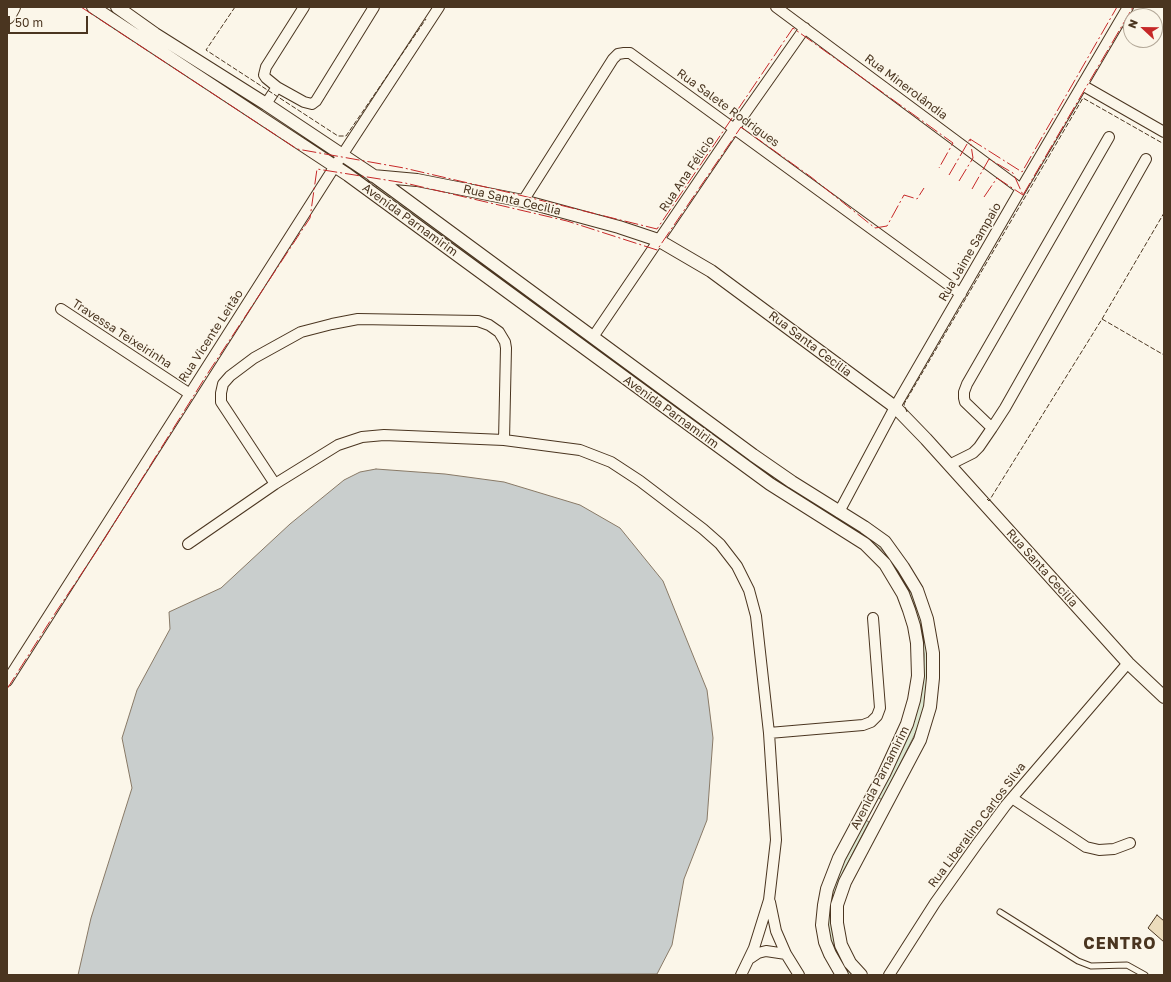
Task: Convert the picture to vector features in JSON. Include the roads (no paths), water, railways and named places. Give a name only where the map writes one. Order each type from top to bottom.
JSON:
[{"type":"street","name":"Avenida Parnamirim","points":[[93,7],[348,175],[770,484],[865,544],[885,564],[903,594],[914,626],[917,643],[918,676],[908,724],[896,750],[839,858],[827,889],[822,926],[825,942],[842,975]]},
{"type":"street","name":"Avenida Parnamirim","points":[[117,7],[155,34],[266,104],[374,176],[753,455],[885,542],[904,567],[917,590],[927,619],[933,653],[933,678],[930,707],[920,740],[845,882],[837,905],[837,923],[841,944],[850,962],[861,975]]},
{"type":"street","points":[[304,7],[266,67],[264,75],[277,87],[304,102],[312,104],[316,101],[374,7]]},
{"type":"street","name":"Rua Vicente Leitão","points":[[7,681],[342,154],[439,7]]},
{"type":"street","name":"Rua Minerolândia","points":[[776,7],[1021,189]]},
{"type":"street","name":"Rua Jaime Sampaio","points":[[839,512],[895,407],[1128,7]]},
{"type":"street","name":"Rua Ana Félicio","points":[[593,337],[734,129],[805,28]]},
{"type":"street","points":[[147,44],[155,34]]},
{"type":"street","name":"Rua Salete Rodrigues","points":[[523,200],[613,59],[618,54],[624,52],[636,57],[961,294]]},
{"type":"street","points":[[1082,86],[1164,132]]},
{"type":"street","points":[[266,104],[277,87]]},
{"type":"street","points":[[992,428],[966,402],[964,392],[967,384],[1109,137]]},
{"type":"street","points":[[949,465],[973,453],[979,447],[1005,408],[1146,158]]},
{"type":"street","name":"Rua Santa Cecilia","points":[[348,175],[417,180],[523,200],[658,240],[711,271],[895,407],[926,439],[1128,663],[1164,697]]},
{"type":"street","name":"Travessa Teixeirinha","points":[[61,309],[190,394]]},
{"type":"street","points":[[275,484],[222,402],[221,393],[224,384],[230,376],[254,358],[301,332],[358,319],[478,321],[489,325],[498,332],[505,342],[506,348],[504,440]]},
{"type":"street","points":[[188,544],[275,484],[338,445],[362,437],[384,435],[504,440],[580,450],[611,462],[640,481],[703,529],[720,544],[737,566],[749,590],[756,616],[769,733],[776,840],[769,900],[754,948],[741,975]]},
{"type":"street","points":[[769,733],[863,724],[871,722],[877,716],[880,708],[873,618]]},
{"type":"street","name":"Rua Liberalino Carlos Silva","points":[[889,975],[935,903],[976,844],[1012,798],[1128,663]]},
{"type":"street","points":[[1012,798],[1086,847],[1099,850],[1114,849],[1130,843]]},
{"type":"street","points":[[865,809],[879,816]]},
{"type":"street","points":[[769,900],[776,931],[786,954],[799,975]]},
{"type":"street","points":[[749,959],[758,953],[766,951],[786,954]]},
{"type":"lane","points":[[1000,912],[1078,961],[1091,966],[1127,965],[1145,975]]},
{"type":"district","name":"CENTRO","points":[[1120,944]]}]
